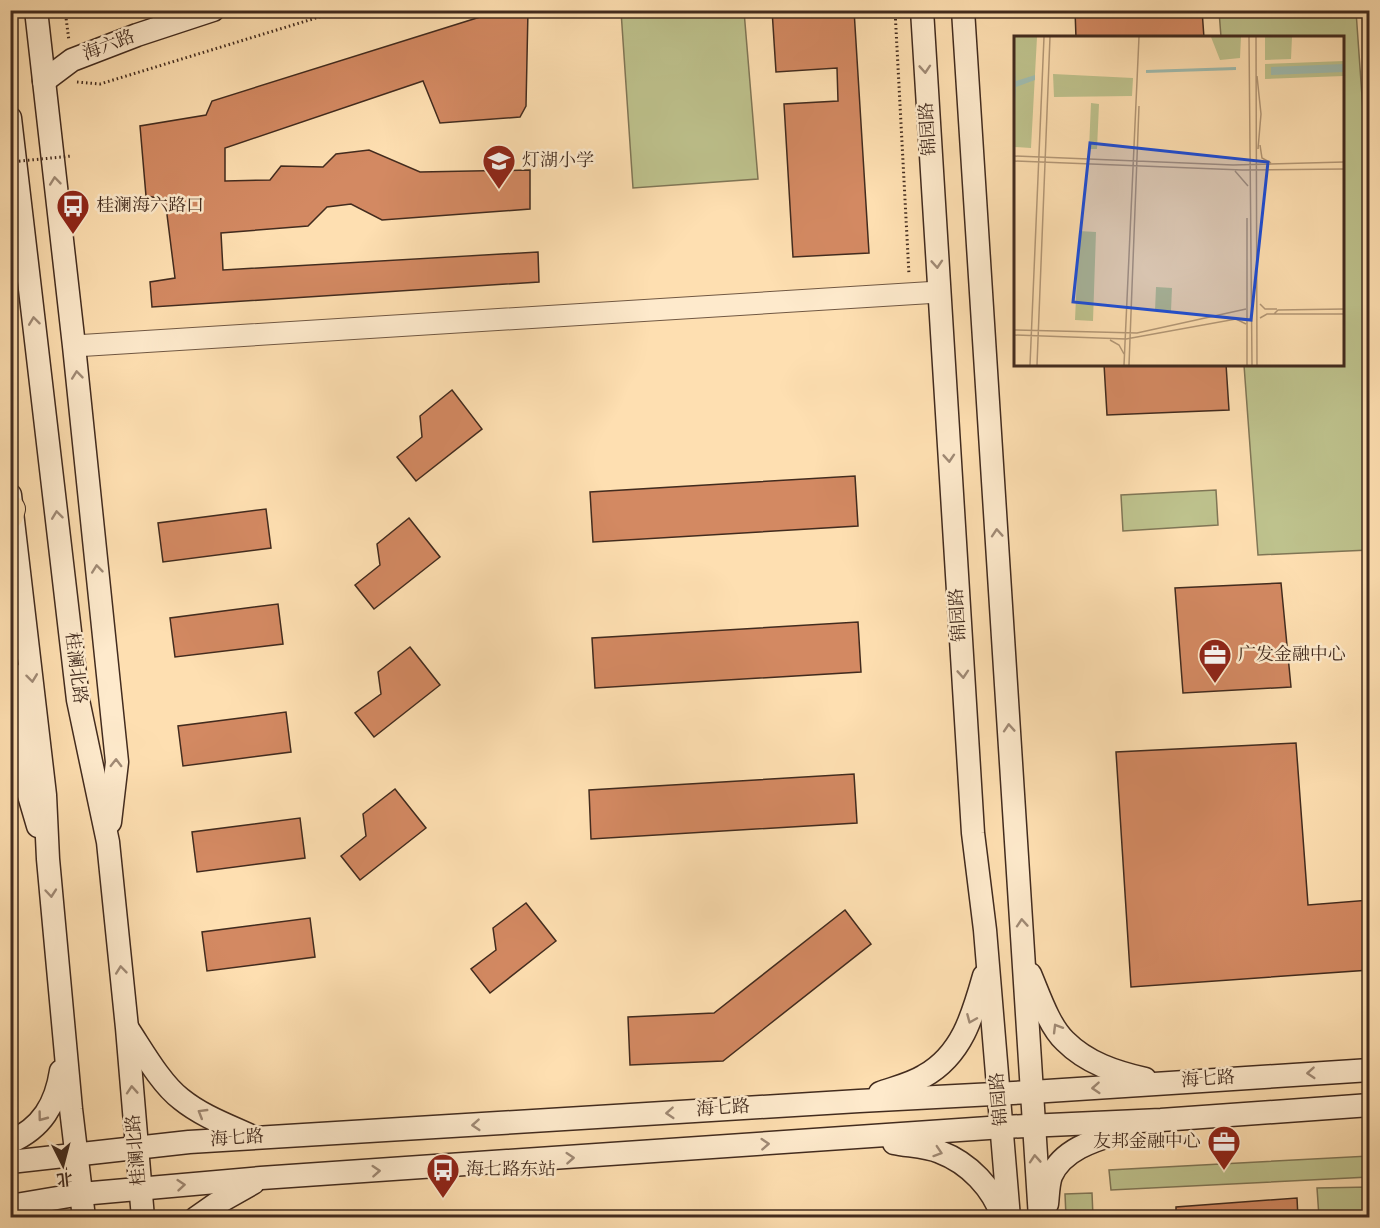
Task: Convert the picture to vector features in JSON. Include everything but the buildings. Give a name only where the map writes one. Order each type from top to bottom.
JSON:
[{"type":"main road","points":[[36,10],[117,762],[108,842]]},
{"type":"main road","name":"海六路","points":[[44,81],[72,60],[137,35],[213,10]]},
{"type":"main road","name":"锦园路","points":[[922,10],[972,833],[988,963],[1010,1218]]},
{"type":"main road","name":"锦园路","points":[[963,10],[1040,1218]]},
{"type":"main road","name":"桂澜北路","points":[[10,118],[78,700],[108,842],[143,1218]]},
{"type":"main road","points":[[11,507],[45,795],[48,859],[64,1043],[84,1218]]},
{"type":"main road","points":[[10,672],[16,770],[48,859]]},
{"type":"main road","points":[[1024,960],[1047,1012],[1063,1040],[1088,1059],[1118,1072],[1161,1084]]},
{"type":"main road","points":[[859,1101],[923,1077],[944,1062],[960,1042],[973,1015],[988,963]]},
{"type":"main road","points":[[127,1028],[155,1069],[179,1098],[206,1116],[255,1138]]},
{"type":"main road","points":[[10,1142],[42,1121],[58,1092],[64,1043]]},
{"type":"main road","name":"海七路","points":[[10,1162],[255,1138],[1370,1070]]},
{"type":"main road","points":[[10,1206],[81,1194],[261,1178],[1003,1127],[1161,1120],[1370,1105]]},
{"type":"main road","points":[[1045,1218],[1052,1176],[1067,1155],[1094,1141],[1161,1120]]},
{"type":"main road","points":[[860,1138],[939,1151],[962,1163],[981,1180],[997,1202],[1003,1218]]},
{"type":"main road","points":[[196,1218],[261,1178]]},
{"type":"street","points":[[74,346],[939,292]]},
{"type":"path","points":[[75,82],[100,84],[342,10]]},
{"type":"path","points":[[895,10],[910,293]]},
{"type":"path","points":[[10,162],[72,156]]},
{"type":"green space","points":[[621,11],[744,11],[758,179],[633,188]]},
{"type":"green space","points":[[1219,11],[1356,11],[1370,210],[1369,550],[1258,555],[1244,366],[1344,366],[1344,36],[1221,36]]},
{"type":"green space","points":[[1216,490],[1218,525],[1123,531],[1121,495]]},
{"type":"green space","points":[[1369,1156],[1369,1177],[1111,1190],[1109,1170]]},
{"type":"green space","points":[[1369,1187],[1369,1217],[1319,1217],[1317,1188]]},
{"type":"green space","points":[[1092,1193],[1093,1217],[1066,1217],[1065,1194]]},
{"type":"place","name":"灯湖小学","points":[[499,190]]},
{"type":"place","name":"桂澜海六路口","points":[[73,235]]},
{"type":"place","name":"广发金融中心","points":[[1215,684]]},
{"type":"place","name":"友邦金融中心","points":[[1224,1171]]},
{"type":"place","name":"海七路东站","points":[[443,1199]]}]
